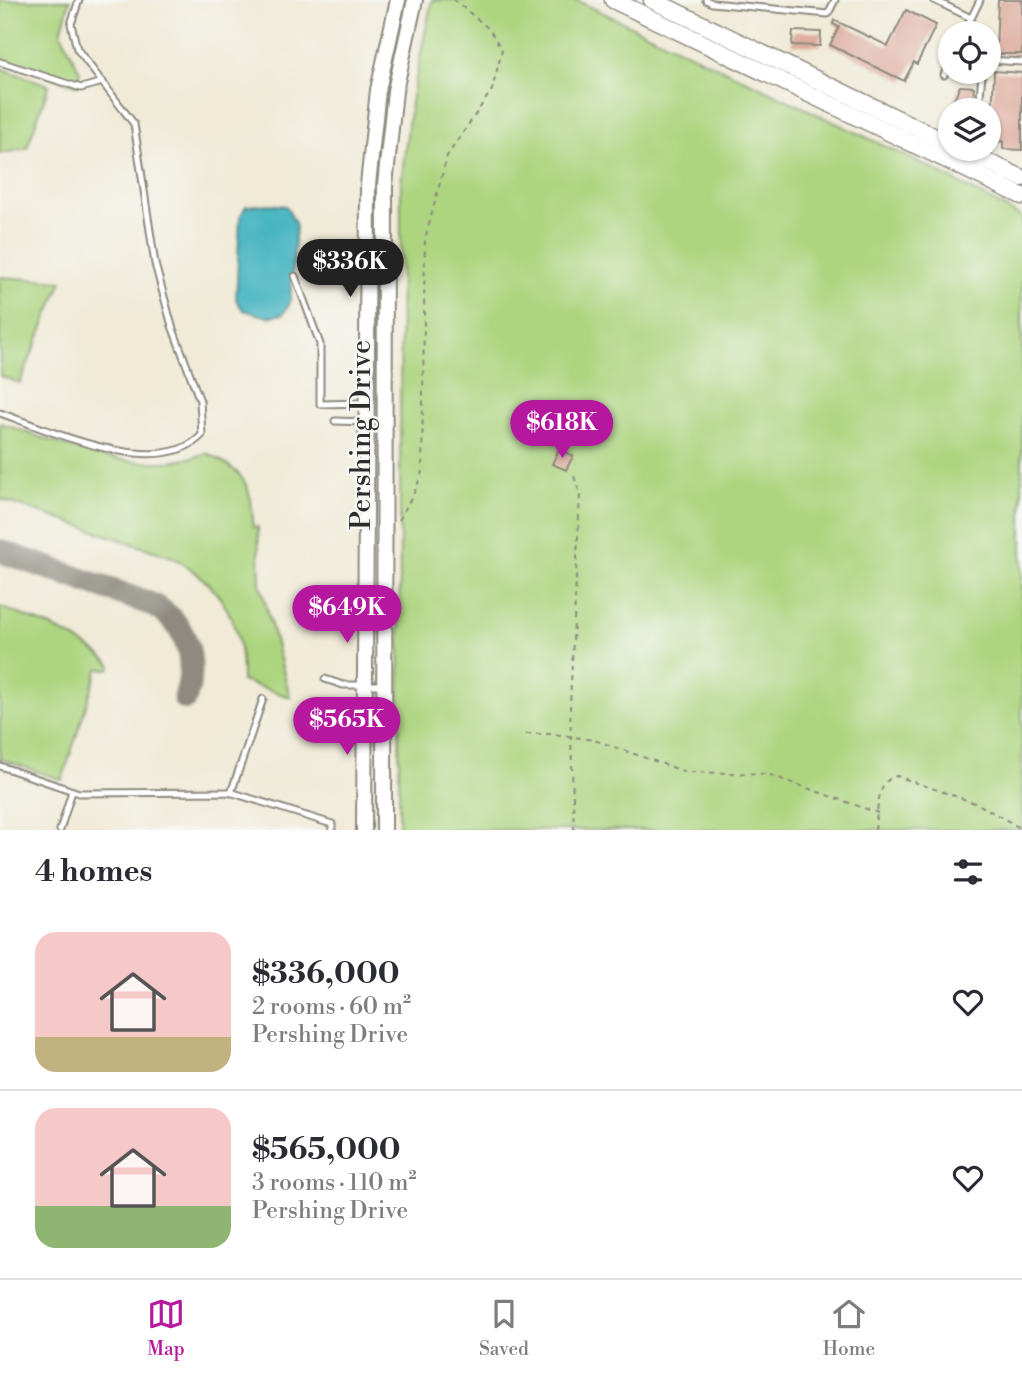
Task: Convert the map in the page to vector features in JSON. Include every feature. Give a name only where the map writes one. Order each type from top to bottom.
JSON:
[{"type":"main road","name":"Pershing Drive","points":[[364,830],[370,153],[378,90],[398,0]]},
{"type":"main road","name":"Pershing Drive","points":[[383,830],[385,186],[395,91],[415,0]]},
{"type":"main road","points":[[613,0],[1022,196]]},
{"type":"main road","points":[[652,0],[938,138]]},
{"type":"main road","points":[[986,161],[1022,178]]},
{"type":"lane","points":[[0,413],[79,441],[124,452],[174,450],[192,445],[202,435],[200,401],[172,326],[155,264],[134,124],[77,49],[71,24],[79,0]]},
{"type":"lane","points":[[706,0],[712,3],[828,14],[835,0]]},
{"type":"lane","points":[[934,0],[971,18]]},
{"type":"lane","points":[[970,21],[980,0]]},
{"type":"lane","points":[[1001,61],[1022,62]]},
{"type":"lane","points":[[0,62],[81,88],[103,82]]},
{"type":"lane","points":[[295,276],[320,344],[320,404],[366,403]]},
{"type":"lane","points":[[335,421],[366,422]]},
{"type":"lane","points":[[325,679],[344,685],[385,685]]},
{"type":"lane","points":[[231,793],[263,699]]},
{"type":"lane","points":[[0,766],[72,791],[231,793],[332,824],[332,830]]},
{"type":"lane","points":[[60,830],[72,791]]},
{"type":"path","points":[[399,520],[422,472],[425,239],[447,156],[492,90],[502,50],[489,29],[454,0]]},
{"type":"path","points":[[574,476],[580,494],[572,736],[574,830]]},
{"type":"path","points":[[526,734],[572,736],[686,772],[767,774],[782,777],[878,813]]},
{"type":"path","points":[[875,830],[883,784],[889,777],[897,776],[978,804],[1022,829]]},
{"type":"green space","points":[[0,0],[70,0],[61,33],[80,72],[77,86],[0,58]]},
{"type":"green space","points":[[432,0],[576,0],[931,168],[1022,217],[1022,830],[399,830],[401,183],[411,102]]},
{"type":"green space","points":[[0,68],[49,85],[27,148],[0,154]]},
{"type":"green space","points":[[0,277],[62,281],[20,383],[0,376]]},
{"type":"green space","points":[[0,423],[76,449],[128,461],[181,460],[207,453],[238,474],[248,490],[253,527],[258,527],[260,583],[290,697],[242,681],[239,642],[234,624],[217,594],[190,568],[172,557],[0,499]]},
{"type":"green space","points":[[0,607],[72,637],[111,664],[110,669],[98,669],[62,780],[0,759]]},
{"type":"water","points":[[246,206],[286,206],[296,225],[290,303],[283,314],[268,317],[243,310],[236,300],[240,217]]},
{"type":"building","points":[[998,0],[1022,0],[1022,54],[1001,54],[1001,21],[997,21]]},
{"type":"building","points":[[906,10],[936,25],[917,64],[914,62],[904,81],[830,45],[839,27],[833,24],[834,20],[888,46]]},
{"type":"building","points":[[793,31],[821,32],[820,46],[792,45]]},
{"type":"building","points":[[1001,72],[1022,73],[1022,150],[1003,149],[1001,98],[993,98],[993,84],[1001,84]]},
{"type":"building","points":[[960,86],[974,87],[973,98],[954,98]]},
{"type":"building","points":[[559,449],[573,456],[566,470],[552,464]]},
{"type":"taxiway","points":[[0,551],[161,610],[172,619],[186,642],[190,669],[185,698]]}]
